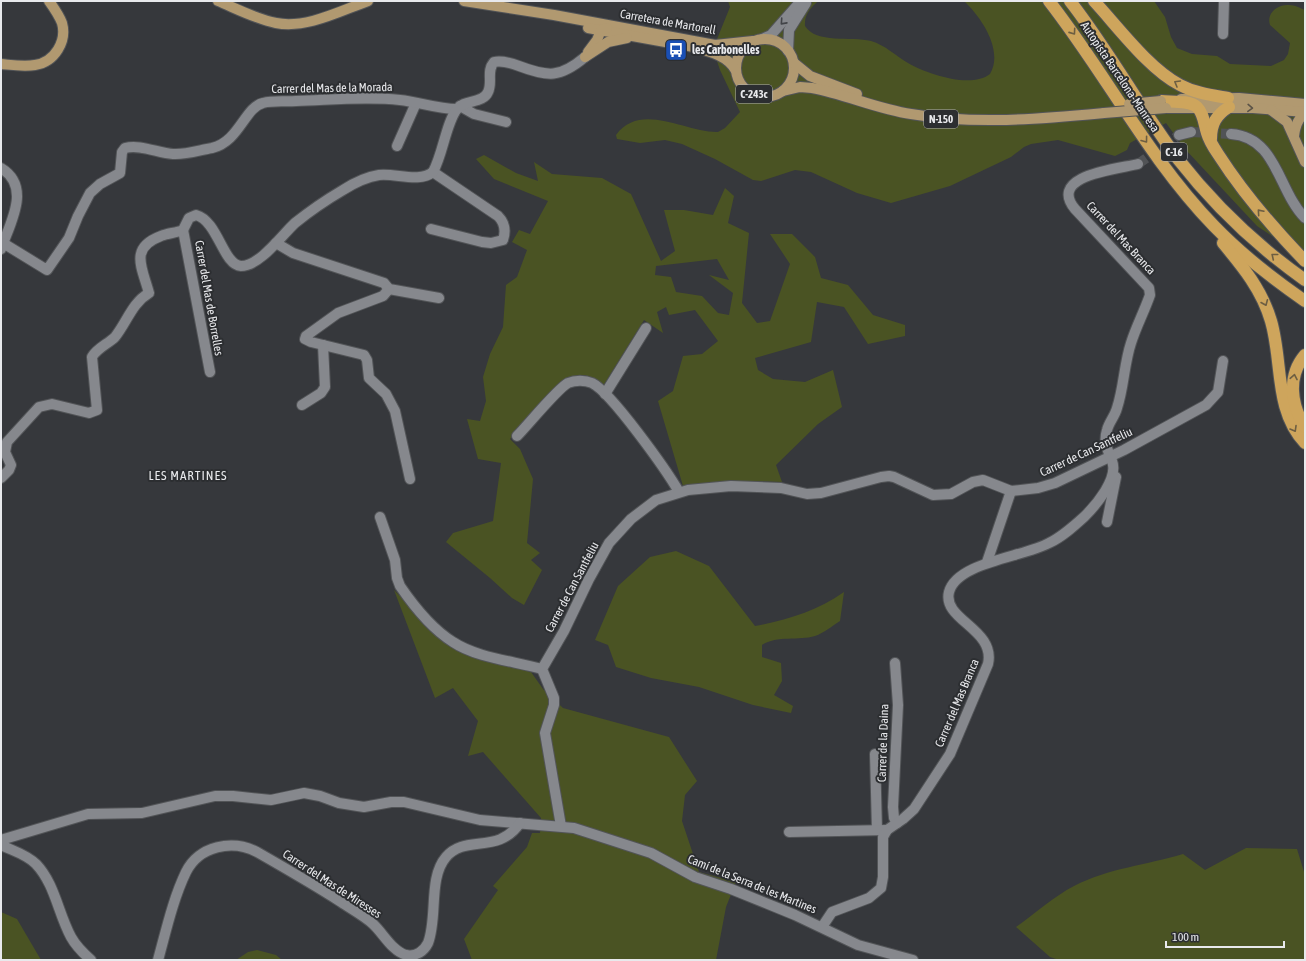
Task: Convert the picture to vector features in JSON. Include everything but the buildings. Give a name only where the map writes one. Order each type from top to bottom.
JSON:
[{"type":"highway","name":"Autopista Barcelona-Manresa","points":[[1049,1],[1096,64],[1135,126],[1194,203],[1234,245],[1265,272],[1305,301]]},
{"type":"highway","name":"C-16","points":[[1070,1],[1109,55],[1125,82],[1178,158],[1203,189],[1246,233],[1305,280]]},
{"type":"highway","points":[[1094,1],[1145,57],[1169,78],[1198,92],[1228,103],[1212,124],[1211,140]]},
{"type":"highway","points":[[1164,105],[1188,103],[1197,107],[1201,113],[1207,133],[1217,153],[1250,201],[1305,261]]},
{"type":"highway","points":[[1194,203],[1208,226],[1247,273],[1263,299],[1274,334],[1286,409],[1293,427],[1305,443]]},
{"type":"highway","points":[[1305,355],[1296,369],[1292,386],[1296,410],[1305,427]]},
{"type":"main road","points":[[1,64],[36,65],[45,62],[58,51],[62,38],[62,27],[57,12],[49,1]]},
{"type":"main road","points":[[218,1],[269,21],[285,24],[308,22],[368,1]]},
{"type":"main road","name":"Carretera de Martorell","points":[[464,1],[508,9],[515,8],[715,45],[757,40]]},
{"type":"main road","name":"Carretera de Martorell","points":[[508,9],[513,13],[638,38],[666,42],[710,52],[726,59],[732,64],[736,71]]},
{"type":"main road","points":[[579,26],[589,33],[594,45]]},
{"type":"main road","points":[[584,56],[594,45],[601,30],[610,27],[621,27]]},
{"type":"main road","points":[[584,56],[608,42],[638,38]]},
{"type":"main road","name":"C-243c","points":[[788,51],[775,41],[757,40],[741,52],[737,61],[736,71],[741,84],[752,94],[770,96],[782,91],[792,77],[794,63]]},
{"type":"main road","points":[[788,51],[794,63]]},
{"type":"main road","name":"N-150","points":[[794,63],[810,76],[820,81],[882,102],[922,110],[997,115],[1103,110]]},
{"type":"main road","name":"N-150","points":[[782,91],[800,87],[812,88],[882,108],[938,118],[961,120],[1016,121],[1103,110],[1164,105],[1276,100],[1305,104]]},
{"type":"main road","points":[[1276,100],[1305,112],[1296,124],[1294,136]]},
{"type":"main road","name":"N-150","points":[[1197,107],[1228,103],[1305,112]]},
{"type":"main road","points":[[1269,109],[1284,118],[1294,136],[1305,162]]},
{"type":"street","name":"C-243c","points":[[757,40],[771,34],[801,1]]},
{"type":"street","points":[[788,51],[789,30],[807,1]]},
{"type":"street","points":[[1223,34],[1224,1]]},
{"type":"street","points":[[1,478],[9,470],[11,465],[5,452],[7,442],[35,410],[44,405],[52,404],[89,413],[97,410],[92,357],[94,353],[115,337],[129,314],[149,293],[140,259],[141,249],[148,242],[155,238],[182,230],[189,218],[192,216],[205,219],[210,224],[232,261],[239,266],[251,263],[276,243],[291,227],[343,189],[362,180],[387,175],[422,177],[433,172],[439,160],[458,108],[486,95],[490,87],[490,70],[494,62],[505,62],[541,73],[551,74],[567,70],[584,56]]},
{"type":"street","name":"Carrer del Mas de la Morada","points":[[2,246],[47,270],[69,238],[90,193],[100,184],[120,173],[122,152],[125,148],[137,148],[174,155],[224,144],[240,128],[256,105],[268,102],[350,99],[398,100],[416,103],[432,108],[458,108]]},
{"type":"street","points":[[397,146],[416,103]]},
{"type":"street","points":[[458,108],[474,114],[506,122]]},
{"type":"street","points":[[1179,135],[1191,132]]},
{"type":"street","points":[[1231,134],[1241,135],[1258,144],[1270,156],[1289,196],[1305,218]]},
{"type":"street","name":"Carrer del Mas Branca","points":[[1107,522],[1116,473],[1105,441],[1107,428],[1117,408],[1130,344],[1150,295],[1149,288],[1072,205],[1069,199],[1069,191],[1074,182],[1098,172],[1138,164]]},
{"type":"street","points":[[1,168],[12,177],[18,195],[17,205],[2,246]]},
{"type":"street","points":[[431,229],[491,243],[503,240],[505,232],[503,223],[498,216],[433,172]]},
{"type":"street","name":"Carrer del Mas de Borrelles","points":[[182,230],[210,372]]},
{"type":"street","points":[[276,243],[293,253],[384,284],[388,289],[439,298]]},
{"type":"street","points":[[388,289],[383,296],[338,313],[305,338],[307,341],[364,355],[367,360],[369,378],[386,394],[395,411],[410,479]]},
{"type":"street","points":[[605,394],[646,328]]},
{"type":"street","points":[[302,405],[321,393],[325,387],[322,345]]},
{"type":"street","name":"Carrer de Can Santfeliu","points":[[542,669],[564,631],[609,543],[641,510],[656,500],[679,492],[731,486],[781,488],[807,494],[821,493],[889,476],[933,495],[951,494],[973,482],[983,480],[1011,491],[1038,488],[1055,483],[1142,440],[1213,399],[1218,392],[1223,361]]},
{"type":"street","points":[[517,436],[563,386],[568,383],[579,381],[591,383],[605,394],[656,458],[679,492]]},
{"type":"street","name":"Carrer del Mas Branca","points":[[887,830],[914,809],[950,754],[988,664],[990,656],[987,643],[952,607],[949,594],[951,587],[976,566],[1034,550],[1050,543],[1066,532],[1096,504],[1108,484],[1114,467]]},
{"type":"street","points":[[987,562],[1011,491]]},
{"type":"street","points":[[380,517],[395,560],[397,578],[400,586],[437,629],[452,642],[472,651],[542,669],[554,698],[554,706],[544,733],[561,826]]},
{"type":"street","name":"Carrer de la Daina","points":[[895,663],[898,705],[893,807],[894,818],[897,823]]},
{"type":"street","points":[[875,754],[876,830]]},
{"type":"street","name":"Camí de la Serra de les Martines","points":[[1,840],[88,814],[142,813],[215,796],[234,796],[271,800],[297,793],[312,794],[338,803],[359,807],[392,802],[404,802],[469,818],[574,828],[651,853],[695,877],[740,892],[858,944],[913,960]]},
{"type":"street","name":"Carrer del Mas de Miresses","points":[[158,960],[167,927],[186,872],[200,856],[214,848],[227,845],[242,846],[257,852],[370,921],[402,953],[413,955],[419,953],[425,947],[429,938],[437,877],[445,858],[457,848],[503,839],[514,832],[520,823]]},
{"type":"street","points":[[789,832],[887,830],[883,837],[883,877],[881,888],[869,898],[832,912],[822,927]]},
{"type":"street","points":[[1,845],[30,859],[41,870],[51,889],[71,937],[78,947],[91,960]]},
{"type":"green space","points":[[728,1],[818,1],[808,12],[806,18],[805,26],[810,32],[825,37],[871,41],[881,45],[916,67],[937,75],[961,80],[982,78],[990,74],[994,65],[994,55],[989,34],[971,8],[964,1],[1154,1],[1165,17],[1171,37],[1177,48],[1192,54],[1217,56],[1230,64],[1271,66],[1284,60],[1288,54],[1290,43],[1270,25],[1269,21],[1271,13],[1277,8],[1285,5],[1305,10],[1305,258],[1257,226],[1185,149],[1166,123],[1130,143],[1127,150],[1115,156],[1058,140],[1031,144],[1024,147],[1011,157],[950,186],[891,203],[857,193],[811,172],[795,170],[761,181],[753,180],[715,159],[682,144],[665,140],[640,143],[617,139],[616,135],[626,125],[638,120],[651,119],[705,131],[718,132],[725,128],[740,112],[720,70],[713,49],[730,7]]},
{"type":"green space","points":[[484,155],[516,173],[538,181],[534,162],[552,174],[602,178],[631,194],[661,261],[675,251],[664,210],[684,210],[713,215],[725,188],[734,196],[728,223],[749,233],[742,303],[757,323],[770,321],[790,264],[770,234],[792,234],[815,257],[821,278],[848,285],[873,315],[905,325],[905,336],[868,344],[844,307],[817,302],[811,342],[755,358],[758,370],[773,379],[805,382],[833,370],[842,407],[818,424],[776,465],[782,482],[751,481],[683,486],[658,401],[673,391],[683,356],[702,354],[718,341],[695,310],[669,315],[666,307],[657,312],[663,333],[644,320],[603,386],[585,375],[565,380],[510,439],[520,449],[533,479],[527,543],[540,553],[531,560],[542,570],[524,605],[512,598],[446,542],[453,533],[493,521],[501,463],[478,459],[467,419],[480,421],[486,401],[483,377],[490,354],[503,327],[506,285],[517,277],[527,250],[512,242],[519,230],[530,234],[548,201],[494,179],[476,159]],"holes":[[[717,259],[729,280],[709,275],[733,293],[729,315],[718,313],[702,296],[676,292],[671,277],[655,275],[656,266]]]},
{"type":"green space","points":[[676,551],[709,566],[755,626],[779,621],[812,610],[844,592],[840,621],[822,633],[809,637],[774,640],[762,645],[762,657],[781,663],[782,681],[774,695],[793,706],[791,713],[753,705],[699,687],[651,678],[616,667],[608,645],[595,640],[618,586],[650,557]]},
{"type":"green space","points":[[394,590],[422,618],[492,662],[531,672],[543,689],[563,708],[669,737],[697,781],[685,795],[682,821],[699,872],[736,882],[726,907],[716,960],[472,960],[464,939],[498,890],[493,886],[527,847],[532,833],[540,833],[541,818],[483,752],[468,756],[478,721],[453,688],[435,698]]},
{"type":"green space","points":[[1246,848],[1297,849],[1305,875],[1305,960],[1059,960],[1050,957],[1016,927],[1067,890],[1101,875],[1183,854],[1205,870]]},
{"type":"green space","points":[[1,912],[17,919],[41,960],[1,960]]},
{"type":"green space","points":[[257,950],[276,955],[282,960],[236,960],[248,952]]},
{"type":"tunnel","points":[[1191,132],[1231,134]]},
{"type":"tunnel","points":[[1138,164],[1179,135]]},
{"type":"place","name":"les Carbonelles","points":[[676,50]]},
{"type":"district","name":"LES MARTINES","points":[[188,475]]}]
